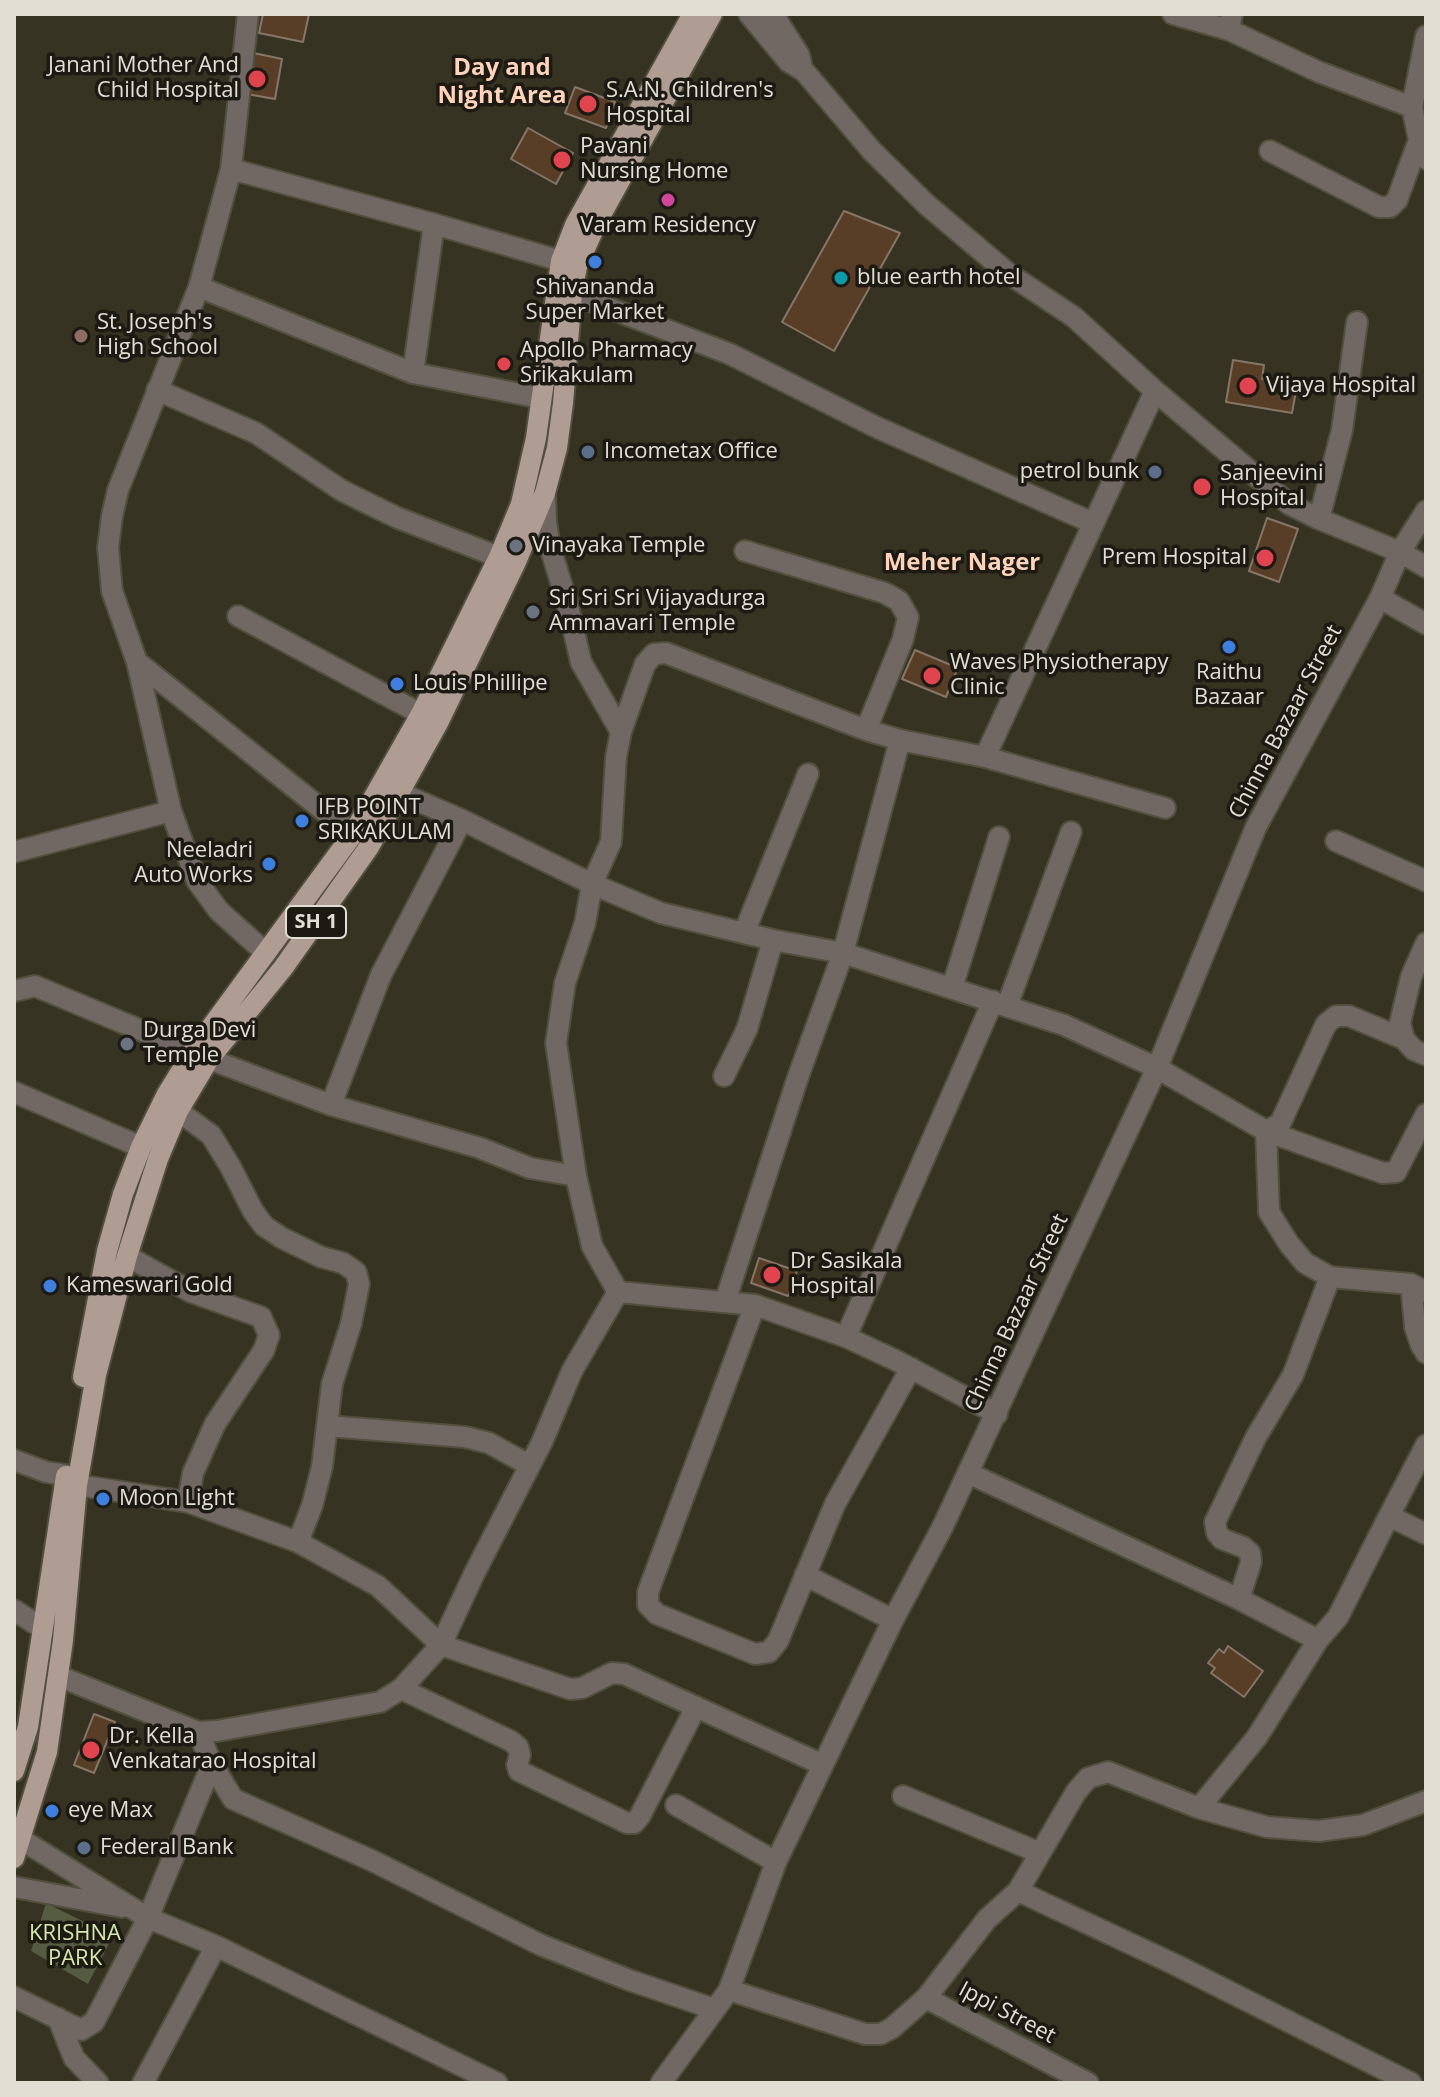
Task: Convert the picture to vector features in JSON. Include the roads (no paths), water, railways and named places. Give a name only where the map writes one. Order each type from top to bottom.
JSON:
[{"type":"main road","name":"SH 1","points":[[14,1858],[17,1836],[47,1752],[58,1676],[71,1480],[127,1256],[158,1159],[201,1056],[266,953],[353,834],[421,714],[499,557],[521,504],[536,438],[561,261],[575,225],[693,14]]},
{"type":"main road","name":"SH 1","points":[[14,1771],[28,1727],[107,1251],[123,1194],[141,1147],[167,1094],[283,968],[369,847],[438,723],[515,564],[545,493],[557,448],[577,266],[597,222],[712,14]]},
{"type":"street","points":[[248,14],[231,169],[199,287],[118,490],[108,548],[112,591],[137,662],[171,811],[197,881],[219,911],[266,953]]},
{"type":"street","points":[[749,14],[789,62],[804,71],[872,151],[927,205],[1009,274],[1074,317],[1155,391],[1289,504],[1400,552],[1426,567]]},
{"type":"street","points":[[773,14],[799,55],[804,71]]},
{"type":"street","points":[[1173,14],[1230,22],[1319,72],[1412,107]]},
{"type":"street","points":[[1270,151],[1379,207],[1390,207],[1397,200],[1423,149],[1412,107],[1426,36]]},
{"type":"street","points":[[231,169],[561,261]]},
{"type":"street","points":[[413,373],[434,224]]},
{"type":"street","points":[[199,287],[413,373],[541,398]]},
{"type":"street","points":[[572,294],[730,354],[876,427],[1093,523]]},
{"type":"street","points":[[1319,519],[1342,430],[1357,322]]},
{"type":"street","points":[[157,390],[256,433],[341,490],[365,502],[499,557]]},
{"type":"street","points":[[985,757],[1155,391]]},
{"type":"street","points":[[526,481],[545,493],[550,547],[581,662],[621,732]]},
{"type":"street","name":"Chinna Bazaar Street","points":[[661,2083],[729,1990],[776,1862],[997,1414],[1157,1068],[1256,827],[1380,598],[1400,552],[1426,511]]},
{"type":"street","points":[[745,551],[885,593],[899,601],[908,617],[903,639],[866,730]]},
{"type":"street","points":[[1380,598],[1426,624]]},
{"type":"street","points":[[238,616],[421,714]]},
{"type":"street","points":[[618,1292],[592,1246],[576,1176],[556,1043],[565,983],[585,923],[592,884],[611,842],[616,757],[621,732],[645,664],[654,654],[666,653],[866,730],[985,757],[1165,808]]},
{"type":"street","points":[[137,662],[353,834]]},
{"type":"street","points":[[725,1302],[798,1077],[843,953],[900,740]]},
{"type":"street","points":[[744,933],[808,774]]},
{"type":"street","points":[[400,793],[592,884],[661,913],[843,953],[1064,1025],[1157,1068],[1266,1131],[1383,1173],[1396,1172],[1426,1114]]},
{"type":"street","points":[[14,852],[171,811]]},
{"type":"street","points":[[331,1105],[381,975],[462,820]]},
{"type":"street","points":[[846,1337],[1000,1003],[1071,832]]},
{"type":"street","points":[[952,988],[999,837]]},
{"type":"street","points":[[1336,841],[1426,881]]},
{"type":"street","points":[[724,1076],[747,1029],[773,940]]},
{"type":"street","points":[[1404,1039],[1400,1023],[1411,977],[1426,943]]},
{"type":"street","points":[[14,991],[35,986],[201,1056],[331,1105],[480,1148],[530,1168],[576,1176]]},
{"type":"street","points":[[1266,1131],[1280,1124],[1326,1024],[1336,1016],[1349,1016],[1404,1039],[1414,1050],[1426,1055]]},
{"type":"street","points":[[14,1092],[141,1147]]},
{"type":"street","points":[[178,1111],[211,1135],[264,1226],[282,1238],[321,1257],[343,1263],[356,1272],[359,1284],[351,1324],[332,1384],[322,1467],[298,1542]]},
{"type":"street","points":[[1266,1131],[1269,1212],[1289,1244],[1305,1263],[1330,1277],[1418,1288],[1415,1327],[1426,1353]]},
{"type":"street","points":[[127,1256],[191,1292],[261,1317],[269,1335],[264,1350],[215,1424],[193,1473],[188,1502]]},
{"type":"street","points":[[1239,1599],[1251,1562],[1250,1553],[1222,1539],[1215,1522],[1256,1437],[1293,1375],[1330,1277]]},
{"type":"street","points":[[618,1292],[755,1305],[846,1337],[997,1414]]},
{"type":"street","points":[[58,1676],[198,1732],[380,1702],[401,1689],[441,1645],[542,1442],[572,1371],[618,1292]]},
{"type":"street","points":[[755,1305],[648,1592],[648,1605],[657,1614],[755,1654],[769,1652],[778,1641],[835,1504],[911,1368]]},
{"type":"street","points":[[327,1426],[465,1437],[489,1443],[529,1465]]},
{"type":"street","points":[[1199,1808],[1257,1737],[1318,1640],[1338,1617],[1426,1445]]},
{"type":"street","points":[[14,1460],[71,1480],[188,1502],[298,1542],[378,1586],[441,1645],[570,1689],[582,1688],[612,1673],[624,1674],[823,1765]]},
{"type":"street","points":[[968,1473],[1239,1599],[1318,1640]]},
{"type":"street","points":[[1389,1516],[1426,1534]]},
{"type":"street","points":[[805,1575],[893,1620]]},
{"type":"street","points":[[14,1610],[42,1628]]},
{"type":"street","points":[[401,1689],[511,1741],[518,1747],[519,1771],[627,1823],[634,1823],[640,1816],[696,1707]]},
{"type":"street","points":[[198,1732],[212,1764],[233,1799],[373,1861],[541,1945],[714,2009]]},
{"type":"street","points":[[14,1997],[81,2030],[94,2022],[212,1764]]},
{"type":"street","points":[[926,1998],[987,1919],[1018,1891],[1076,1792],[1088,1778],[1108,1772],[1199,1808],[1267,1827],[1319,1831],[1363,1825],[1426,1801]]},
{"type":"street","points":[[903,1796],[1040,1853]]},
{"type":"street","points":[[676,1805],[776,1862]]},
{"type":"street","points":[[17,1836],[141,1914],[216,1946],[497,2083]]},
{"type":"street","points":[[14,1887],[141,1914]]},
{"type":"street","points":[[1018,1891],[1176,1965],[1411,2083]]},
{"type":"street","points":[[143,2083],[216,1946]]},
{"type":"street","name":"Ippi Street","points":[[729,1990],[865,2034],[881,2034],[892,2028],[926,1998],[1088,2083]]},
{"type":"street","points":[[58,2018],[74,2058],[98,2083]]},
{"type":"place","name":"Janani Mother And Child Hospital","points":[[257,79]]},
{"type":"place","name":"S.A.N. Children's Hospital","points":[[588,104]]},
{"type":"place","name":"Pavani Nursing Home","points":[[562,160]]},
{"type":"place","name":"Varam Residency","points":[[668,200]]},
{"type":"place","name":"Shivananda Super Market","points":[[595,262]]},
{"type":"place","name":"blue earth hotel","points":[[841,278]]},
{"type":"place","name":"St. Joseph's High School","points":[[81,336]]},
{"type":"place","name":"Apollo Pharmacy Srikakulam","points":[[504,364]]},
{"type":"place","name":"Vijaya Hospital","points":[[1248,386]]},
{"type":"place","name":"Incometax Office","points":[[588,452]]},
{"type":"place","name":"petrol bunk","points":[[1155,472]]},
{"type":"place","name":"Sanjeevini Hospital","points":[[1202,487]]},
{"type":"place","name":"Vinayaka Temple","points":[[516,546]]},
{"type":"place","name":"Prem Hospital","points":[[1265,558]]},
{"type":"place","name":"Sri Sri Sri Vijayadurga Ammavari Temple","points":[[533,612]]},
{"type":"place","name":"Raithu Bazaar","points":[[1229,647]]},
{"type":"place","name":"Waves Physiotherapy Clinic","points":[[932,676]]},
{"type":"place","name":"Louis Phillipe","points":[[397,684]]},
{"type":"place","name":"IFB POINT SRIKAKULAM","points":[[302,821]]},
{"type":"place","name":"Neeladri Auto Works","points":[[269,864]]},
{"type":"place","name":"Durga Devi Temple","points":[[127,1044]]},
{"type":"place","name":"Dr Sasikala Hospital","points":[[772,1275]]},
{"type":"place","name":"Kameswari Gold","points":[[50,1286]]},
{"type":"place","name":"Moon Light","points":[[103,1499]]},
{"type":"place","name":"Dr. Kella Venkatarao Hospital","points":[[91,1750]]},
{"type":"place","name":"eye Max","points":[[52,1811]]},
{"type":"place","name":"Federal Bank","points":[[84,1848]]},
{"type":"district","name":"Day and Night Area","points":[[502,82]]},
{"type":"district","name":"Meher Nager","points":[[962,563]]},
{"type":"park label","name":"KRISHNA PARK","points":[[75,1946]]}]
